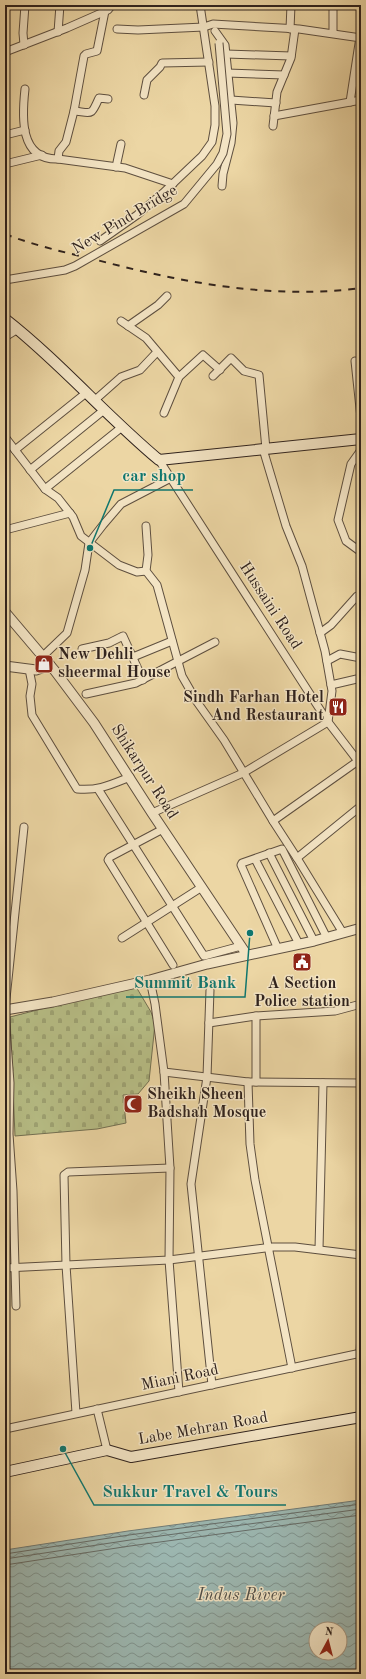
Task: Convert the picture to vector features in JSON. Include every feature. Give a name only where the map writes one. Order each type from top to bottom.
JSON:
[{"type":"main road","points":[[5,319],[30,338],[86,393],[159,460],[361,439]]},
{"type":"main road","name":"Labe Mehran Road","points":[[5,1472],[106,1450],[131,1457],[361,1417]]},
{"type":"street","points":[[24,45],[22,33],[25,5]]},
{"type":"street","points":[[58,32],[60,5]]},
{"type":"street","points":[[5,52],[58,32],[105,11],[112,5]]},
{"type":"street","points":[[273,126],[277,92],[291,56],[293,29],[291,5]]},
{"type":"street","points":[[332,33],[333,5]]},
{"type":"street","points":[[100,241],[136,215],[173,184],[202,156],[212,142],[215,125],[215,106],[201,7]]},
{"type":"street","points":[[201,7],[225,45],[226,73],[231,100],[233,123],[232,137],[223,174],[222,186]]},
{"type":"street","points":[[58,159],[59,150],[66,142],[74,111],[84,56],[96,51],[105,11]]},
{"type":"street","points":[[117,29],[138,30],[204,27],[293,29],[332,33],[360,38],[358,67],[350,102]]},
{"type":"street","name":"New Pind Bridge","points":[[5,280],[65,270],[75,266],[184,204],[217,164],[226,144],[227,134],[219,43],[214,28]]},
{"type":"street","points":[[226,54],[291,56]]},
{"type":"street","points":[[144,95],[147,80],[156,72],[162,63],[209,62]]},
{"type":"street","points":[[226,73],[284,75]]},
{"type":"street","points":[[25,89],[22,112],[24,130],[27,140],[42,155],[49,159],[125,168],[173,184]]},
{"type":"street","points":[[74,111],[91,112],[94,110],[99,98],[108,99]]},
{"type":"street","points":[[231,100],[276,103]]},
{"type":"street","points":[[274,116],[361,100]]},
{"type":"street","points":[[5,135],[24,130]]},
{"type":"street","points":[[116,167],[121,144]]},
{"type":"street","points":[[5,164],[42,155]]},
{"type":"street","points":[[128,326],[158,305],[167,296]]},
{"type":"street","points":[[121,321],[146,338],[179,376]]},
{"type":"street","points":[[5,337],[18,329]]},
{"type":"street","points":[[94,400],[121,377],[140,370],[157,352]]},
{"type":"street","points":[[164,413],[179,376],[203,355],[220,370]]},
{"type":"street","points":[[152,813],[243,773],[328,722],[332,691],[327,661],[302,566],[286,526],[265,449],[259,375],[244,371],[231,358],[213,376]]},
{"type":"street","points":[[354,361],[360,399],[361,418]]},
{"type":"street","points":[[15,450],[86,393]]},
{"type":"street","points":[[30,470],[104,410]]},
{"type":"street","points":[[45,489],[122,427]]},
{"type":"street","points":[[5,438],[45,489],[58,498],[70,513],[81,536],[119,565],[137,572],[146,571]]},
{"type":"street","points":[[361,450],[351,464],[338,520],[346,541],[361,552]]},
{"type":"street","name":"Hussaini Road","points":[[159,460],[328,722],[360,763]]},
{"type":"street","points":[[42,657],[67,633],[86,570],[90,543],[121,504],[171,478]]},
{"type":"street","points":[[5,530],[70,513]]},
{"type":"street","points":[[146,526],[148,554],[146,571],[157,585],[182,676],[197,702],[224,740],[273,822],[298,858],[343,933]]},
{"type":"street","points":[[320,633],[331,625],[357,596],[361,595]]},
{"type":"street","name":"Shikarpur Road","points":[[5,612],[50,665],[94,723],[247,955]]},
{"type":"street","points":[[82,649],[109,643],[123,636],[143,680]]},
{"type":"street","points":[[133,657],[172,641]]},
{"type":"street","points":[[86,694],[136,683],[215,642]]},
{"type":"street","points":[[327,661],[340,654],[361,658]]},
{"type":"street","points":[[5,666],[36,670],[50,665]]},
{"type":"street","points":[[29,669],[32,684],[30,696],[32,715],[77,789],[98,789],[130,777]]},
{"type":"street","points":[[331,685],[361,678]]},
{"type":"street","points":[[273,822],[360,763]]},
{"type":"street","points":[[98,789],[204,956],[241,946]]},
{"type":"street","points":[[298,858],[361,806]]},
{"type":"street","points":[[24,827],[5,1009],[53,1002],[361,929]]},
{"type":"street","points":[[163,829],[110,857],[108,860],[173,965]]},
{"type":"street","points":[[278,948],[241,868],[242,863],[282,849],[327,938]]},
{"type":"street","points":[[269,853],[314,941]]},
{"type":"street","points":[[255,859],[299,944]]},
{"type":"street","points":[[122,938],[202,887]]},
{"type":"street","points":[[150,980],[155,1004],[164,1072],[170,1168],[169,1260],[179,1392]]},
{"type":"street","points":[[210,990],[207,1077],[191,1184],[212,1386]]},
{"type":"street","points":[[209,1023],[256,1016],[335,1011],[361,1004]]},
{"type":"street","points":[[5,1015],[9,1134],[13,1191],[16,1306]]},
{"type":"street","points":[[256,1016],[256,1082]]},
{"type":"street","points":[[164,1072],[248,1082],[361,1083]]},
{"type":"street","points":[[248,1082],[250,1144],[255,1180],[292,1368]]},
{"type":"street","points":[[319,1249],[323,1083]]},
{"type":"street","points":[[76,1413],[66,1265],[64,1174],[68,1172],[170,1168]]},
{"type":"street","points":[[5,1268],[169,1260],[268,1248],[295,1247],[361,1255]]},
{"type":"street","points":[[361,1334],[361,1353]]},
{"type":"street","name":"Miani Road","points":[[5,1429],[361,1353]]},
{"type":"street","points":[[97,1409],[106,1450]]},
{"type":"green space","points":[[135,985],[151,1012],[155,1024],[149,1081],[138,1094],[123,1095],[126,1123],[97,1129],[15,1136],[10,1017]]},
{"type":"water","name":"Indus River","points":[[361,1500],[361,1674],[5,1674],[5,1550],[128,1531]]},
{"type":"railway","points":[[5,234],[48,248],[159,275],[226,287],[293,292],[361,288]]},
{"type":"place","name":"car shop","points":[[90,548]]},
{"type":"place","name":"New Dehli sheermal House","points":[[44,664]]},
{"type":"place","name":"Sindh Farhan Hotel And Restaurant","points":[[338,707]]},
{"type":"place","name":"Summit Bank","points":[[250,933]]},
{"type":"place","name":"A Section Police station","points":[[302,962]]},
{"type":"place","name":"Sheikh Sheen Badshah Mosque","points":[[133,1104]]},
{"type":"place","name":"Sukkur Travel & Tours","points":[[63,1449]]}]
